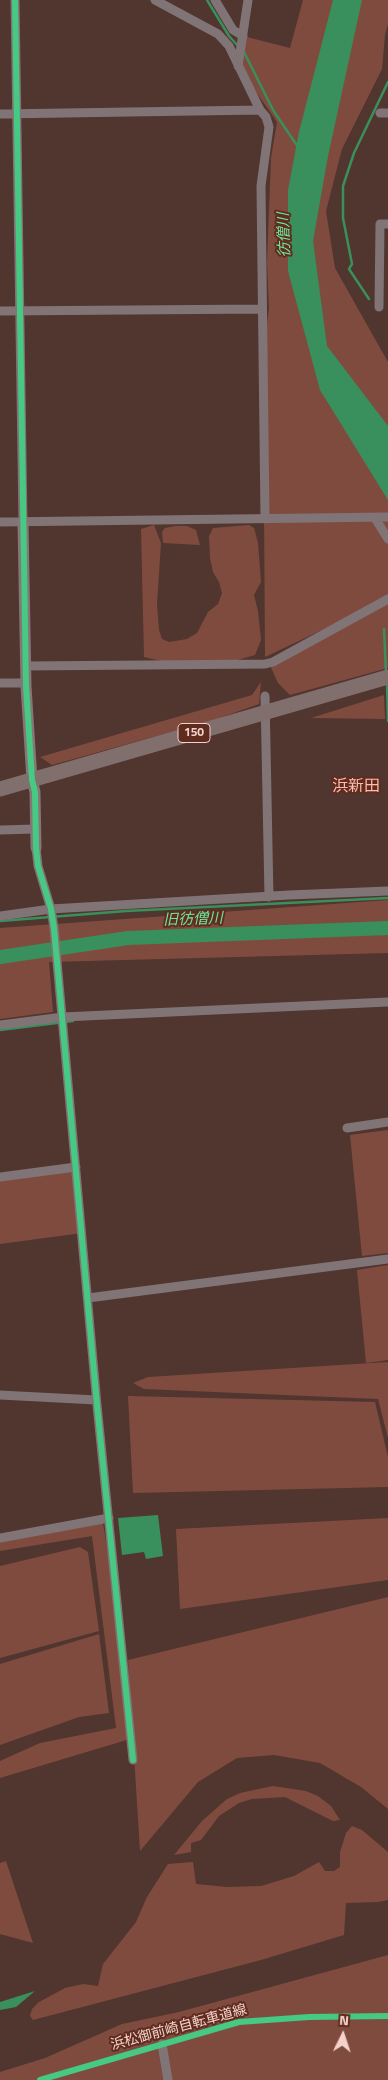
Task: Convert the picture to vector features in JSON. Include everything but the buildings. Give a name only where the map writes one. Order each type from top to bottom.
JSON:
[{"type":"highway","name":"150","points":[[0,789],[388,677]]},
{"type":"street","points":[[15,0],[26,683],[32,780],[36,792],[36,848],[38,866],[51,909],[54,928],[96,1400],[133,1760]]},
{"type":"street","points":[[155,0],[218,34],[229,46],[260,110],[266,117],[269,127],[261,186],[265,519]]},
{"type":"street","points":[[215,0],[234,30],[243,39]]},
{"type":"street","points":[[238,66],[248,0]]},
{"type":"street","points":[[0,114],[260,110]]},
{"type":"street","points":[[378,307],[383,294],[380,224],[388,224]]},
{"type":"street","points":[[0,311],[262,309]]},
{"type":"street","points":[[0,522],[388,517]]},
{"type":"street","points":[[375,518],[388,539]]},
{"type":"street","points":[[26,666],[265,664],[273,662],[388,599]]},
{"type":"street","points":[[0,683],[26,683]]},
{"type":"street","points":[[265,696],[269,897]]},
{"type":"street","points":[[0,830],[35,829]]},
{"type":"street","points":[[0,916],[51,909],[388,891]]},
{"type":"street","points":[[0,1026],[63,1017],[388,1002]]},
{"type":"street","points":[[347,1128],[388,1122]]},
{"type":"street","points":[[0,1177],[76,1167]]},
{"type":"street","points":[[88,1298],[388,1259]]},
{"type":"street","points":[[0,1395],[96,1400]]},
{"type":"street","points":[[0,1538],[109,1518]]},
{"type":"street","points":[[162,2044],[168,2080]]},
{"type":"shaded area","points":[[303,0],[388,0],[388,24],[385,35],[382,69],[342,149],[326,211],[335,268],[388,362],[388,599],[265,657],[263,354],[269,309],[267,263],[271,158],[277,122],[238,66],[243,36],[290,48]]},
{"type":"shaded area","points":[[333,0],[362,0],[328,156],[313,241],[327,346],[388,426],[388,500],[320,390],[288,271],[288,190],[299,132]]},
{"type":"shaded area","points":[[154,525],[161,543],[157,604],[159,630],[162,639],[169,642],[187,639],[197,633],[208,612],[218,604],[222,593],[219,582],[213,572],[210,558],[209,536],[213,528],[249,525],[254,528],[258,543],[261,582],[254,595],[261,640],[255,655],[234,661],[178,665],[144,657],[141,529]]},
{"type":"shaded area","points":[[187,526],[196,530],[200,545],[163,543],[162,532],[165,528]]},
{"type":"shaded area","points":[[388,603],[388,668],[290,695],[278,683],[269,663]]},
{"type":"shaded area","points":[[261,682],[259,704],[214,720],[52,765],[40,757],[252,695]]},
{"type":"shaded area","points":[[384,695],[385,719],[311,718]]},
{"type":"shaded area","points":[[388,900],[388,953],[49,962],[53,1012],[0,1019],[0,928]]},
{"type":"shaded area","points":[[388,1130],[388,1253],[362,1256],[350,1135]]},
{"type":"shaded area","points":[[76,1167],[82,1233],[0,1244],[0,1177]]},
{"type":"shaded area","points":[[388,1265],[388,1360],[366,1363],[357,1270]]},
{"type":"shaded area","points":[[388,1362],[388,1438],[378,1399],[144,1389],[133,1383],[148,1377]]},
{"type":"shaded area","points":[[128,1396],[375,1402],[388,1457],[388,1487],[133,1493]]},
{"type":"shaded area","points":[[158,1515],[163,1556],[146,1559],[144,1552],[122,1555],[118,1518]]},
{"type":"shaded area","points":[[388,1518],[388,1580],[180,1609],[176,1529]]},
{"type":"shaded area","points":[[103,1523],[120,1626],[130,1739],[0,1778],[0,1761],[40,1743],[116,1728],[92,1536],[0,1551],[0,1540]]},
{"type":"shaded area","points":[[80,1547],[88,1552],[99,1631],[0,1658],[0,1566]]},
{"type":"shaded area","points":[[388,1597],[388,1809],[361,1787],[320,1763],[274,1755],[237,1758],[198,1782],[140,1851],[128,1660]]},
{"type":"shaded area","points":[[99,1634],[109,1713],[79,1717],[0,1745],[0,1664]]},
{"type":"shaded area","points":[[273,1786],[306,1791],[318,1796],[331,1806],[340,1820],[333,1821],[285,1797],[252,1799],[239,1803],[219,1816],[201,1840],[191,1843],[191,1852],[174,1855],[202,1821],[227,1799],[240,1793]]},
{"type":"shaded area","points":[[352,1826],[362,1830],[388,1852],[388,1900],[346,1903],[344,1935],[261,1960],[33,2020],[30,2016],[32,2009],[39,2002],[65,1988],[83,1984],[98,1986],[103,1964],[136,1922],[147,1897],[168,1864],[193,1862],[196,1884],[227,1887],[261,1886],[294,1876],[319,1862],[325,1871],[334,1871],[340,1867],[340,1852],[346,1833]]},
{"type":"shaded area","points":[[6,1861],[33,1943],[0,1934],[0,1863]]},
{"type":"shaded area","points":[[388,1955],[388,2080],[0,2080],[0,2072],[45,2058],[122,2024],[179,2012]]},
{"type":"shaded area","points":[[35,1991],[16,2007],[0,2010],[0,2002]]},
{"type":"waterway","points":[[207,0],[229,36],[238,46]]},
{"type":"waterway","points":[[244,52],[273,110],[298,147]]},
{"type":"waterway","points":[[369,299],[349,269],[352,264],[343,218],[343,186],[354,153],[388,82]]},
{"type":"waterway","points":[[384,629],[386,672]]},
{"type":"waterway","points":[[387,683],[388,721]]},
{"type":"waterway","points":[[0,921],[126,911],[388,898]]},
{"type":"waterway","name":"旧彷僧川","points":[[0,957],[128,938],[388,928]]},
{"type":"waterway","points":[[0,1030],[73,1021]]},
{"type":"cycle path","points":[[15,0],[26,686],[32,780],[35,792],[36,848],[38,866],[51,909],[54,928],[97,1405],[133,1760]]},
{"type":"cycle path","name":"浜松御前崎自転車道線","points":[[40,2080],[239,2022],[309,2017],[388,2016]]},
{"type":"district","name":"浜新田","points":[[356,787]]},
{"type":"water label","name":"彷僧川","points":[[285,235]]}]
